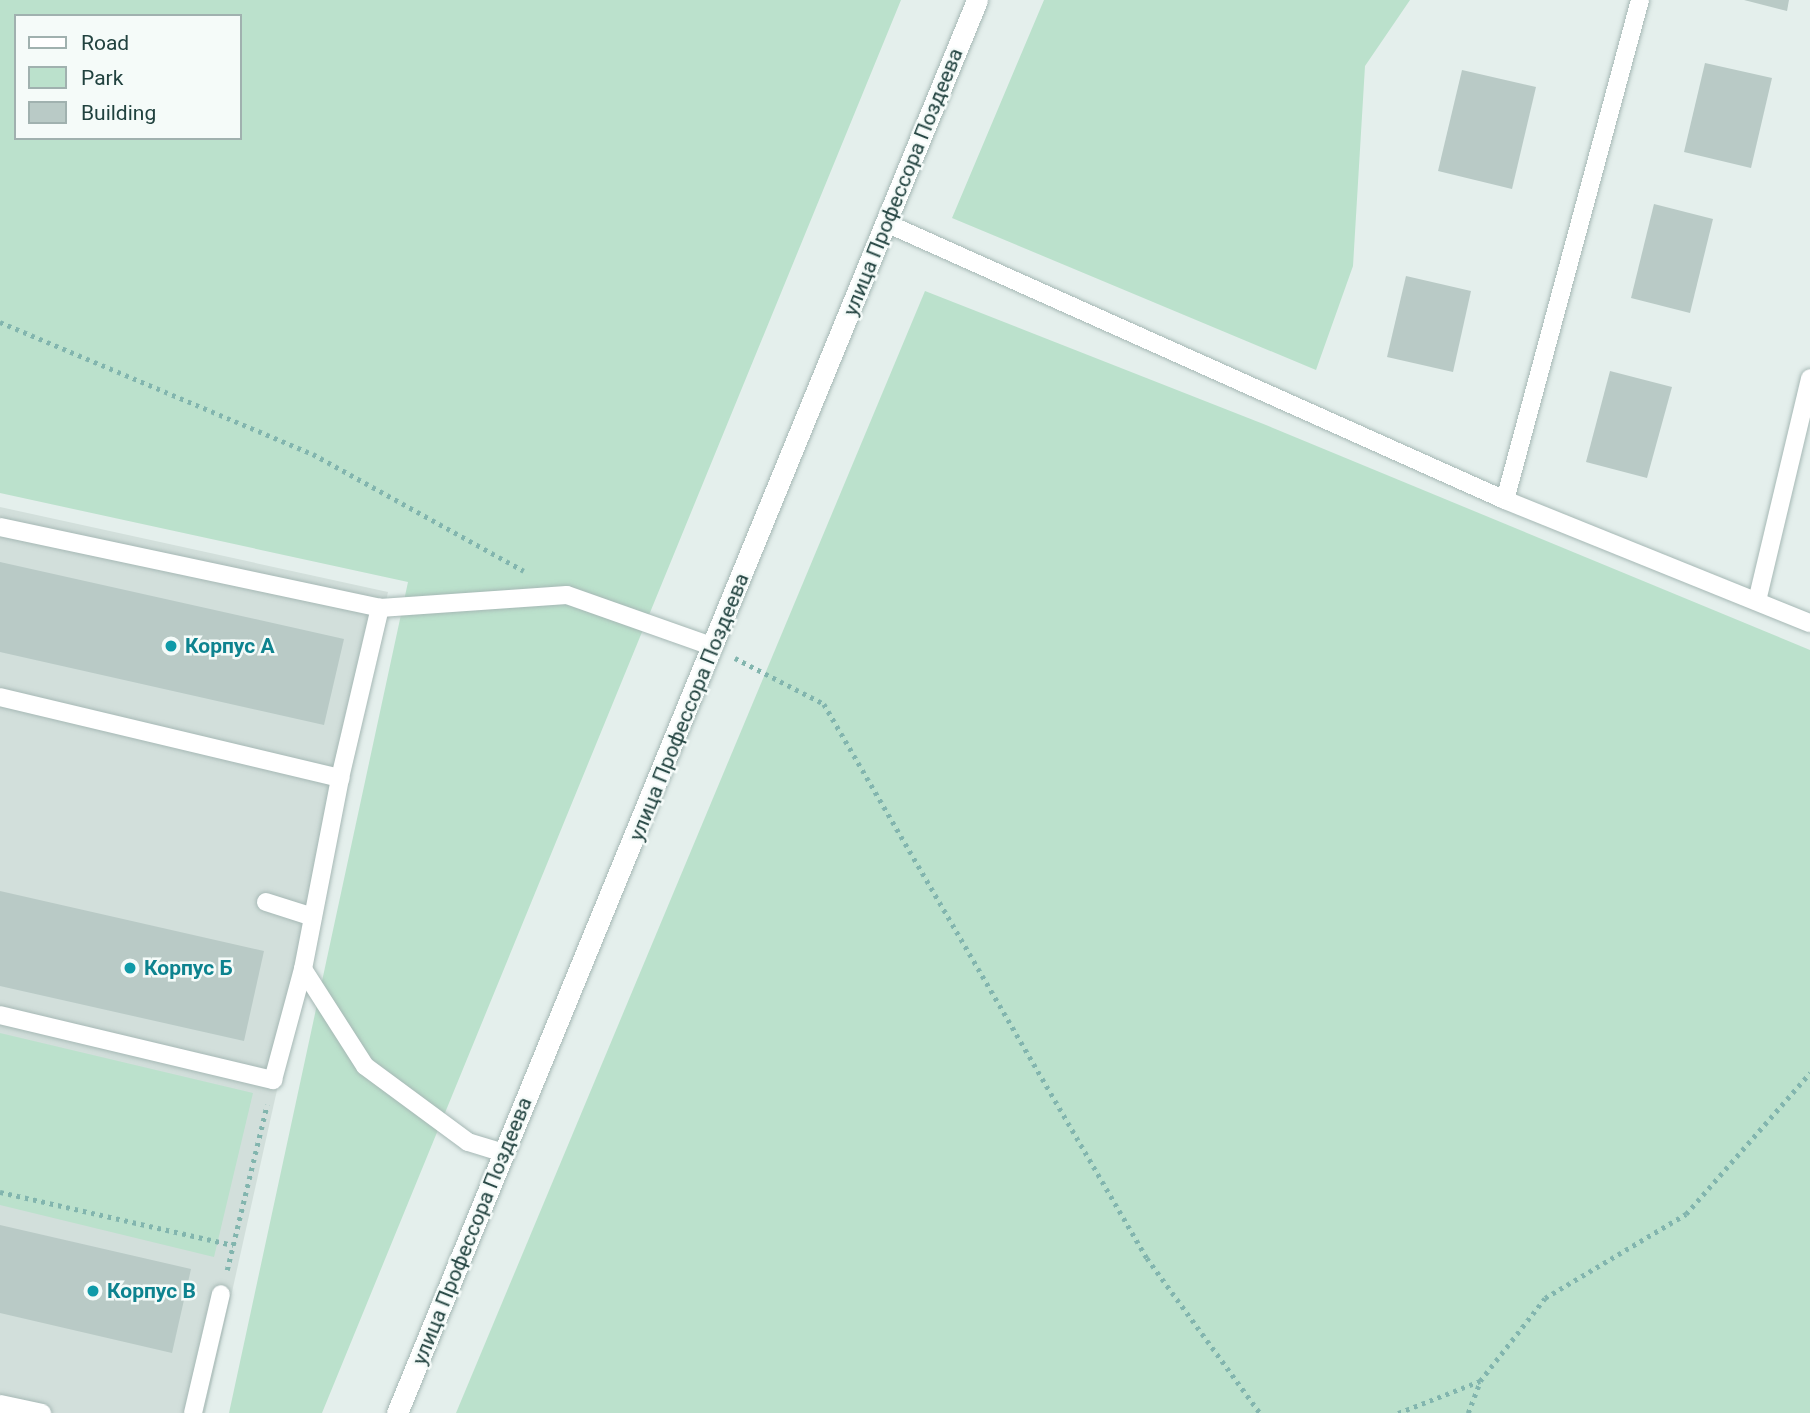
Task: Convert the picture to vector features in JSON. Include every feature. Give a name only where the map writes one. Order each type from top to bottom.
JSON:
[{"type":"street","name":"улица Профессора Поздеева","points":[[397,1413],[714,647],[977,0]]},
{"type":"lane","points":[[1505,500],[1640,0]]},
{"type":"lane","points":[[886,223],[1505,500],[1810,623]]},
{"type":"lane","points":[[1757,601],[1810,378]]},
{"type":"lane","points":[[0,527],[380,608],[567,595],[714,647]]},
{"type":"lane","points":[[0,1015],[273,1080],[303,969],[340,778],[380,608]]},
{"type":"lane","points":[[0,697],[340,778]]},
{"type":"lane","points":[[266,902],[313,917]]},
{"type":"lane","points":[[303,969],[365,1066],[468,1142],[504,1153]]},
{"type":"lane","points":[[193,1413],[221,1294]]},
{"type":"lane","points":[[0,1404],[42,1413]]},
{"type":"path","points":[[0,322],[313,454],[567,595]]},
{"type":"path","points":[[714,647],[824,704],[1147,1258],[1260,1413]]},
{"type":"path","points":[[1468,1413],[1480,1381],[1545,1298],[1686,1214],[1810,1073]]},
{"type":"path","points":[[221,1294],[273,1080]]},
{"type":"path","points":[[0,1192],[233,1245]]},
{"type":"path","points":[[1398,1413],[1480,1381]]},
{"type":"shaded area","points":[[0,507],[388,592],[205,1413],[0,1413]]},
{"type":"green space","points":[[0,0],[901,0],[322,1413],[229,1413],[408,582],[0,493]]},
{"type":"green space","points":[[1044,0],[1410,0],[1365,66],[1353,266],[1316,370],[952,218]]},
{"type":"green space","points":[[925,291],[1266,425],[1810,650],[1810,1413],[456,1413]]},
{"type":"green space","points":[[0,1033],[253,1093],[214,1257],[0,1205]]},
{"type":"building","points":[[1744,0],[1789,0],[1787,11]]},
{"type":"building","points":[[1705,63],[1772,78],[1751,168],[1684,152]]},
{"type":"building","points":[[1462,70],[1536,87],[1512,189],[1438,171]]},
{"type":"building","points":[[1654,204],[1713,219],[1690,313],[1631,298]]},
{"type":"building","points":[[1406,276],[1471,291],[1453,372],[1387,357]]},
{"type":"building","points":[[1610,371],[1672,387],[1647,478],[1586,462]]},
{"type":"building","name":"Корпус А","points":[[0,562],[344,639],[324,725],[0,652]]},
{"type":"building","name":"Корпус Б","points":[[0,891],[264,951],[244,1041],[0,986]]},
{"type":"building","name":"Корпус В","points":[[0,1225],[191,1269],[172,1353],[0,1313]]},
{"type":"place","name":"Корпус А","points":[[171,646]]},
{"type":"place","name":"Корпус Б","points":[[130,968]]},
{"type":"place","name":"Корпус В","points":[[93,1291]]}]
